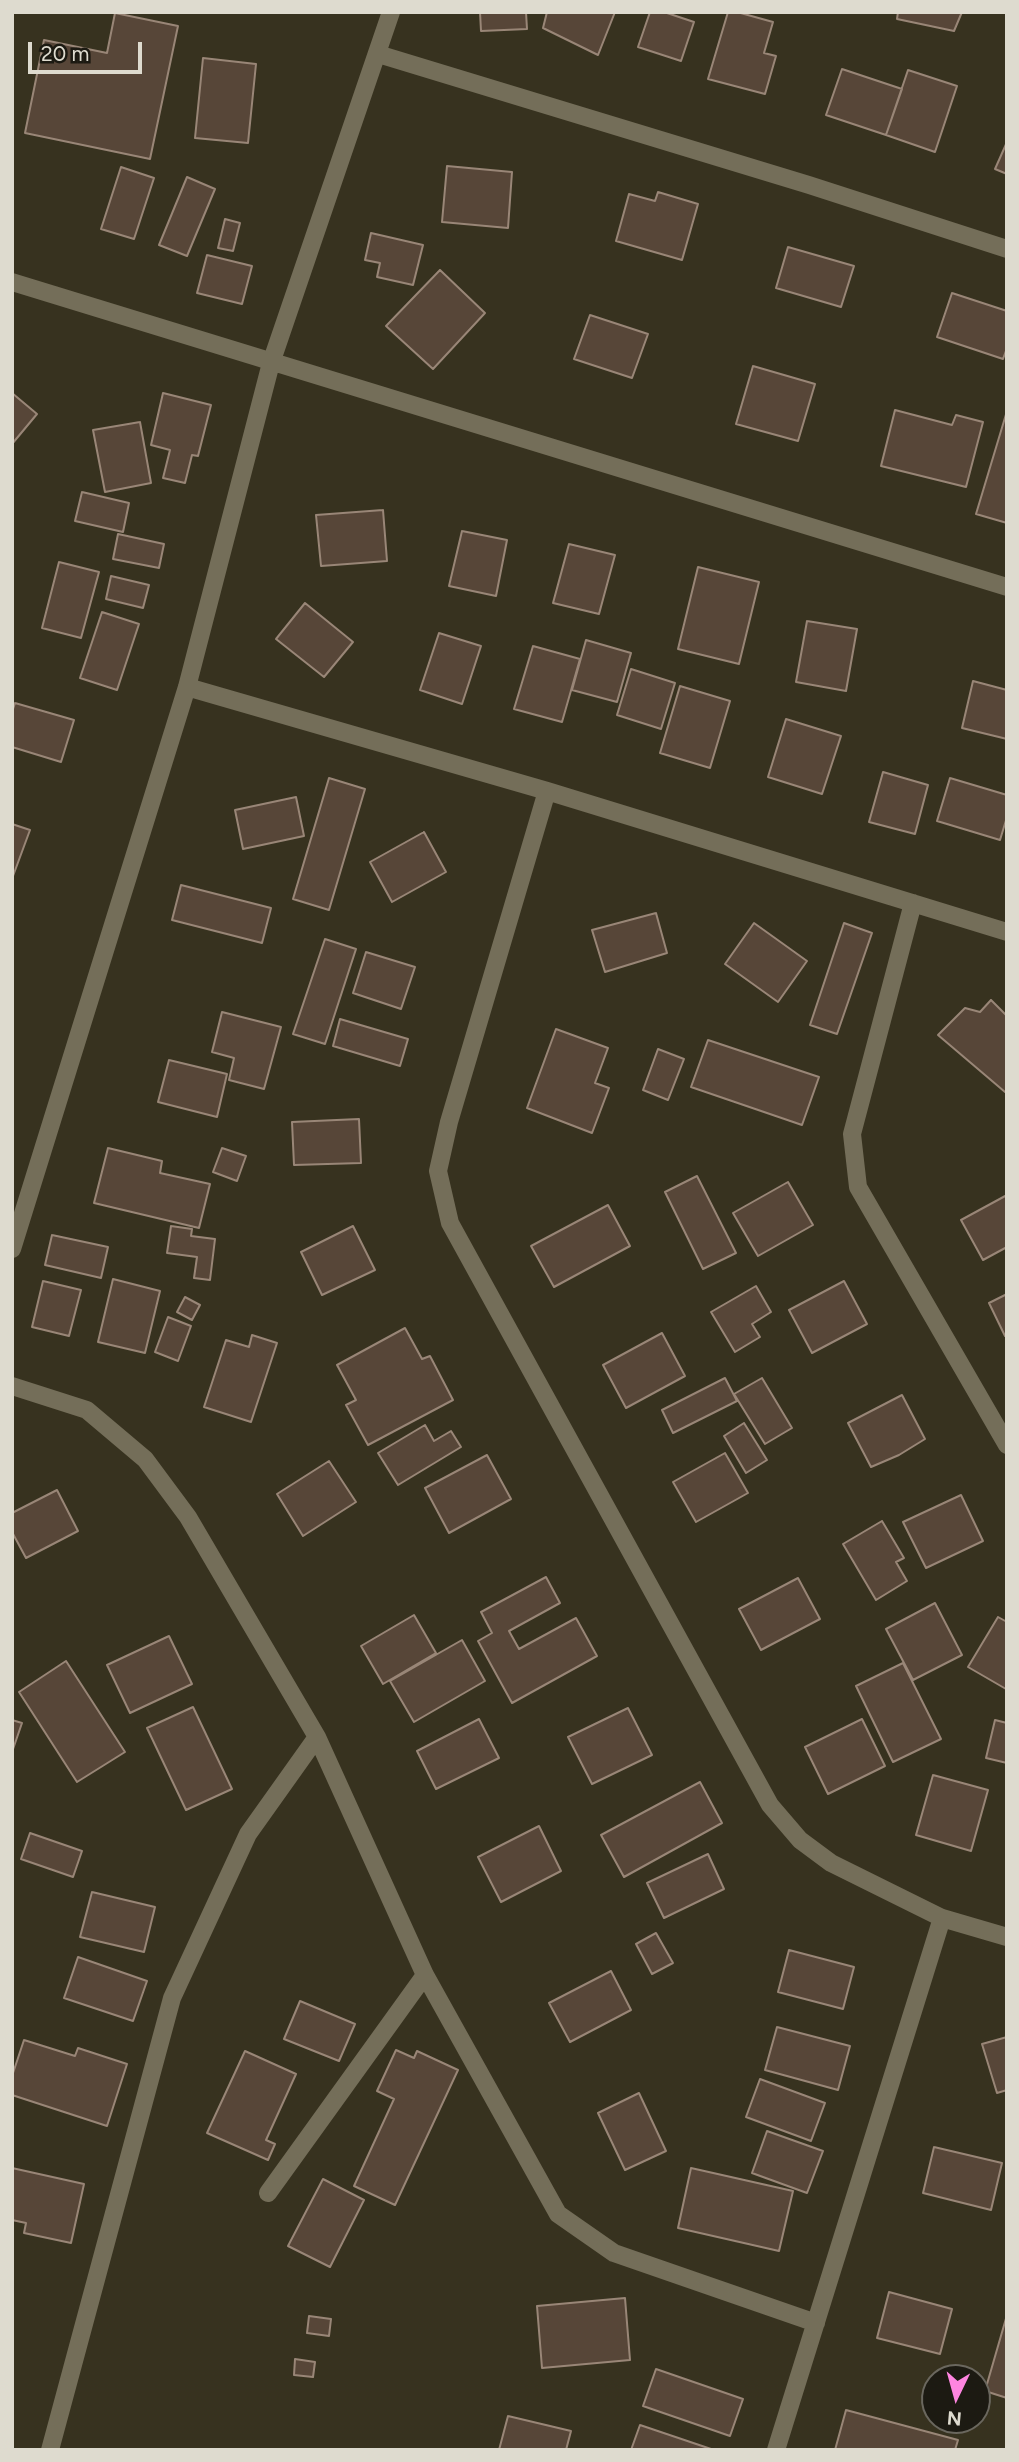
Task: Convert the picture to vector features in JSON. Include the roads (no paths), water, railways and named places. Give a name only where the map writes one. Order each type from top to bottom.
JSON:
[{"type":"street","points":[[12,1249],[187,687],[271,362],[391,12]]},
{"type":"street","points":[[378,54],[809,185],[1007,249]]},
{"type":"street","points":[[12,282],[1007,587]]},
{"type":"street","points":[[187,687],[547,791],[1007,932]]},
{"type":"street","points":[[547,791],[449,1122],[438,1171],[450,1223],[770,1805],[800,1840],[831,1863],[942,1918],[1007,1937]]},
{"type":"street","points":[[913,903],[852,1134],[858,1187],[1007,1445]]},
{"type":"street","points":[[12,1386],[87,1410],[145,1459],[188,1517],[317,1737],[425,1975],[558,2214],[614,2253],[816,2323]]},
{"type":"street","points":[[50,2450],[172,1998],[248,1834],[317,1737]]},
{"type":"street","points":[[776,2450],[942,1918]]},
{"type":"street","points":[[268,2193],[425,1975]]}]
